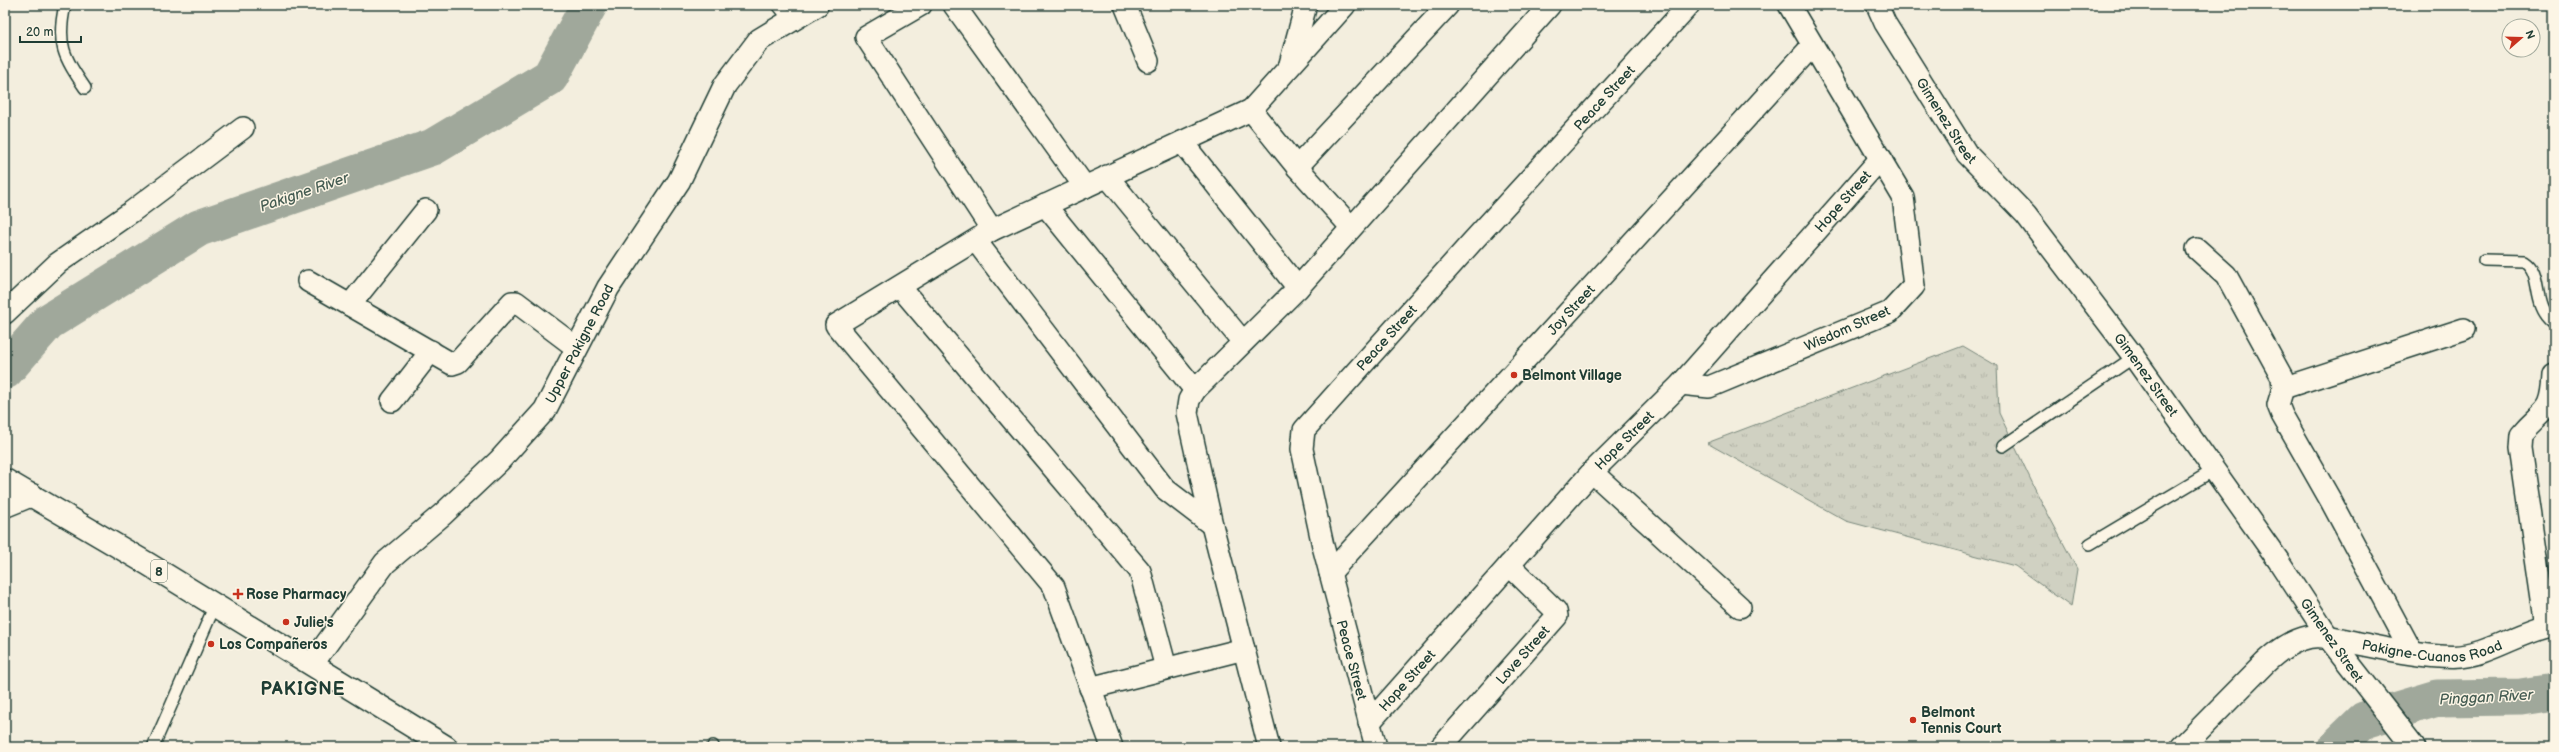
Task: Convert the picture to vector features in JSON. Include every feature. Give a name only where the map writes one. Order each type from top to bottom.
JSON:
[{"type":"main road","name":"Upper Pakigne Road","points":[[312,664],[385,563],[443,514],[482,477],[546,410],[608,288],[679,181],[725,85],[759,40],[784,12],[817,5]]},
{"type":"main road","name":"8","points":[[5,480],[215,605],[446,747]]},
{"type":"main road","points":[[5,506],[32,495]]},
{"type":"main road","name":"Pakigne-Cuanos Road","points":[[2182,747],[2279,650],[2310,637],[2329,638],[2412,652],[2453,657],[2483,651],[2550,626]]},
{"type":"main road","name":"Gimenez Street","points":[[2329,638],[2378,703],[2409,740]]},
{"type":"street","points":[[921,5],[866,37],[984,236],[1165,489],[1212,525]]},
{"type":"street","points":[[954,5],[1084,187]]},
{"type":"street","points":[[1125,5],[1148,61]]},
{"type":"street","points":[[1289,67],[1306,5]]},
{"type":"street","points":[[1112,747],[1054,587],[836,325],[984,236],[1045,205],[1250,110],[1345,5]]},
{"type":"street","points":[[1297,167],[1448,5]]},
{"type":"street","points":[[1269,747],[1212,525],[1188,413],[1189,400],[1195,390],[1298,288],[1550,5]]},
{"type":"street","name":"Peace Street","points":[[1376,747],[1330,573],[1302,449],[1304,430],[1471,243],[1689,5]]},
{"type":"street","name":"Wisdom Street","points":[[1681,384],[1709,387],[1890,312],[1914,286],[1903,197],[1789,5]]},
{"type":"street","name":"Gimenez Street","points":[[1876,5],[1885,23],[1966,154],[2026,215],[2134,357],[2278,560],[2329,638]]},
{"type":"street","name":"Joy Street","points":[[1330,573],[1812,46]]},
{"type":"street","points":[[1250,110],[1297,167],[1351,227]]},
{"type":"street","points":[[5,313],[58,263],[130,213],[243,128]]},
{"type":"street","points":[[1182,142],[1298,288]]},
{"type":"street","name":"Hope Street","points":[[1369,723],[1592,472],[1681,384],[1881,158]]},
{"type":"street","points":[[1107,176],[1243,342]]},
{"type":"street","points":[[1045,205],[1195,390]]},
{"type":"street","points":[[350,305],[426,210]]},
{"type":"street","points":[[2197,249],[2221,269],[2233,285],[2282,377],[2283,388],[2278,405],[2282,415],[2331,501],[2412,652]]},
{"type":"street","points":[[308,281],[452,364],[458,362],[506,306],[516,302],[577,348]]},
{"type":"street","points":[[900,287],[1140,571],[1166,668]]},
{"type":"street","points":[[2283,388],[2464,329]]},
{"type":"street","points":[[392,401],[431,351]]},
{"type":"street","points":[[2550,626],[2521,435],[2547,409],[2553,398],[2554,375]]},
{"type":"street","points":[[1592,472],[1740,607]]},
{"type":"street","name":"Love Street","points":[[1441,747],[1557,616],[1556,611],[1509,565]]},
{"type":"street","points":[[1090,688],[1244,649]]},
{"type":"lane","points":[[65,5],[60,26],[65,60],[85,88]]},
{"type":"lane","points":[[2484,260],[2524,261],[2529,264],[2533,270],[2540,307],[2554,323]]},
{"type":"lane","points":[[2002,446],[2134,357]]},
{"type":"lane","points":[[2090,544],[2214,470]]},
{"type":"lane","points":[[153,747],[215,605]]},
{"type":"green space","points":[[1963,346],[1997,366],[1999,413],[2039,497],[2077,569],[2071,607],[2015,566],[1846,521],[1707,443]]},
{"type":"waterway","name":"Pakigne River","points":[[5,371],[48,322],[199,228],[433,147],[550,77],[589,5]]},
{"type":"waterway","name":"Pinggan River","points":[[2336,747],[2364,720],[2437,698],[2521,697],[2554,692]]},
{"type":"place","name":"Belmont Village","points":[[1514,375]]},
{"type":"place","name":"Rose Pharmacy","points":[[238,594]]},
{"type":"place","name":"Julie's","points":[[286,622]]},
{"type":"place","name":"Los Compañeros","points":[[211,644]]},
{"type":"place","name":"Belmont Tennis Court","points":[[1913,720]]},
{"type":"district","name":"PAKIGNE","points":[[303,689]]}]
